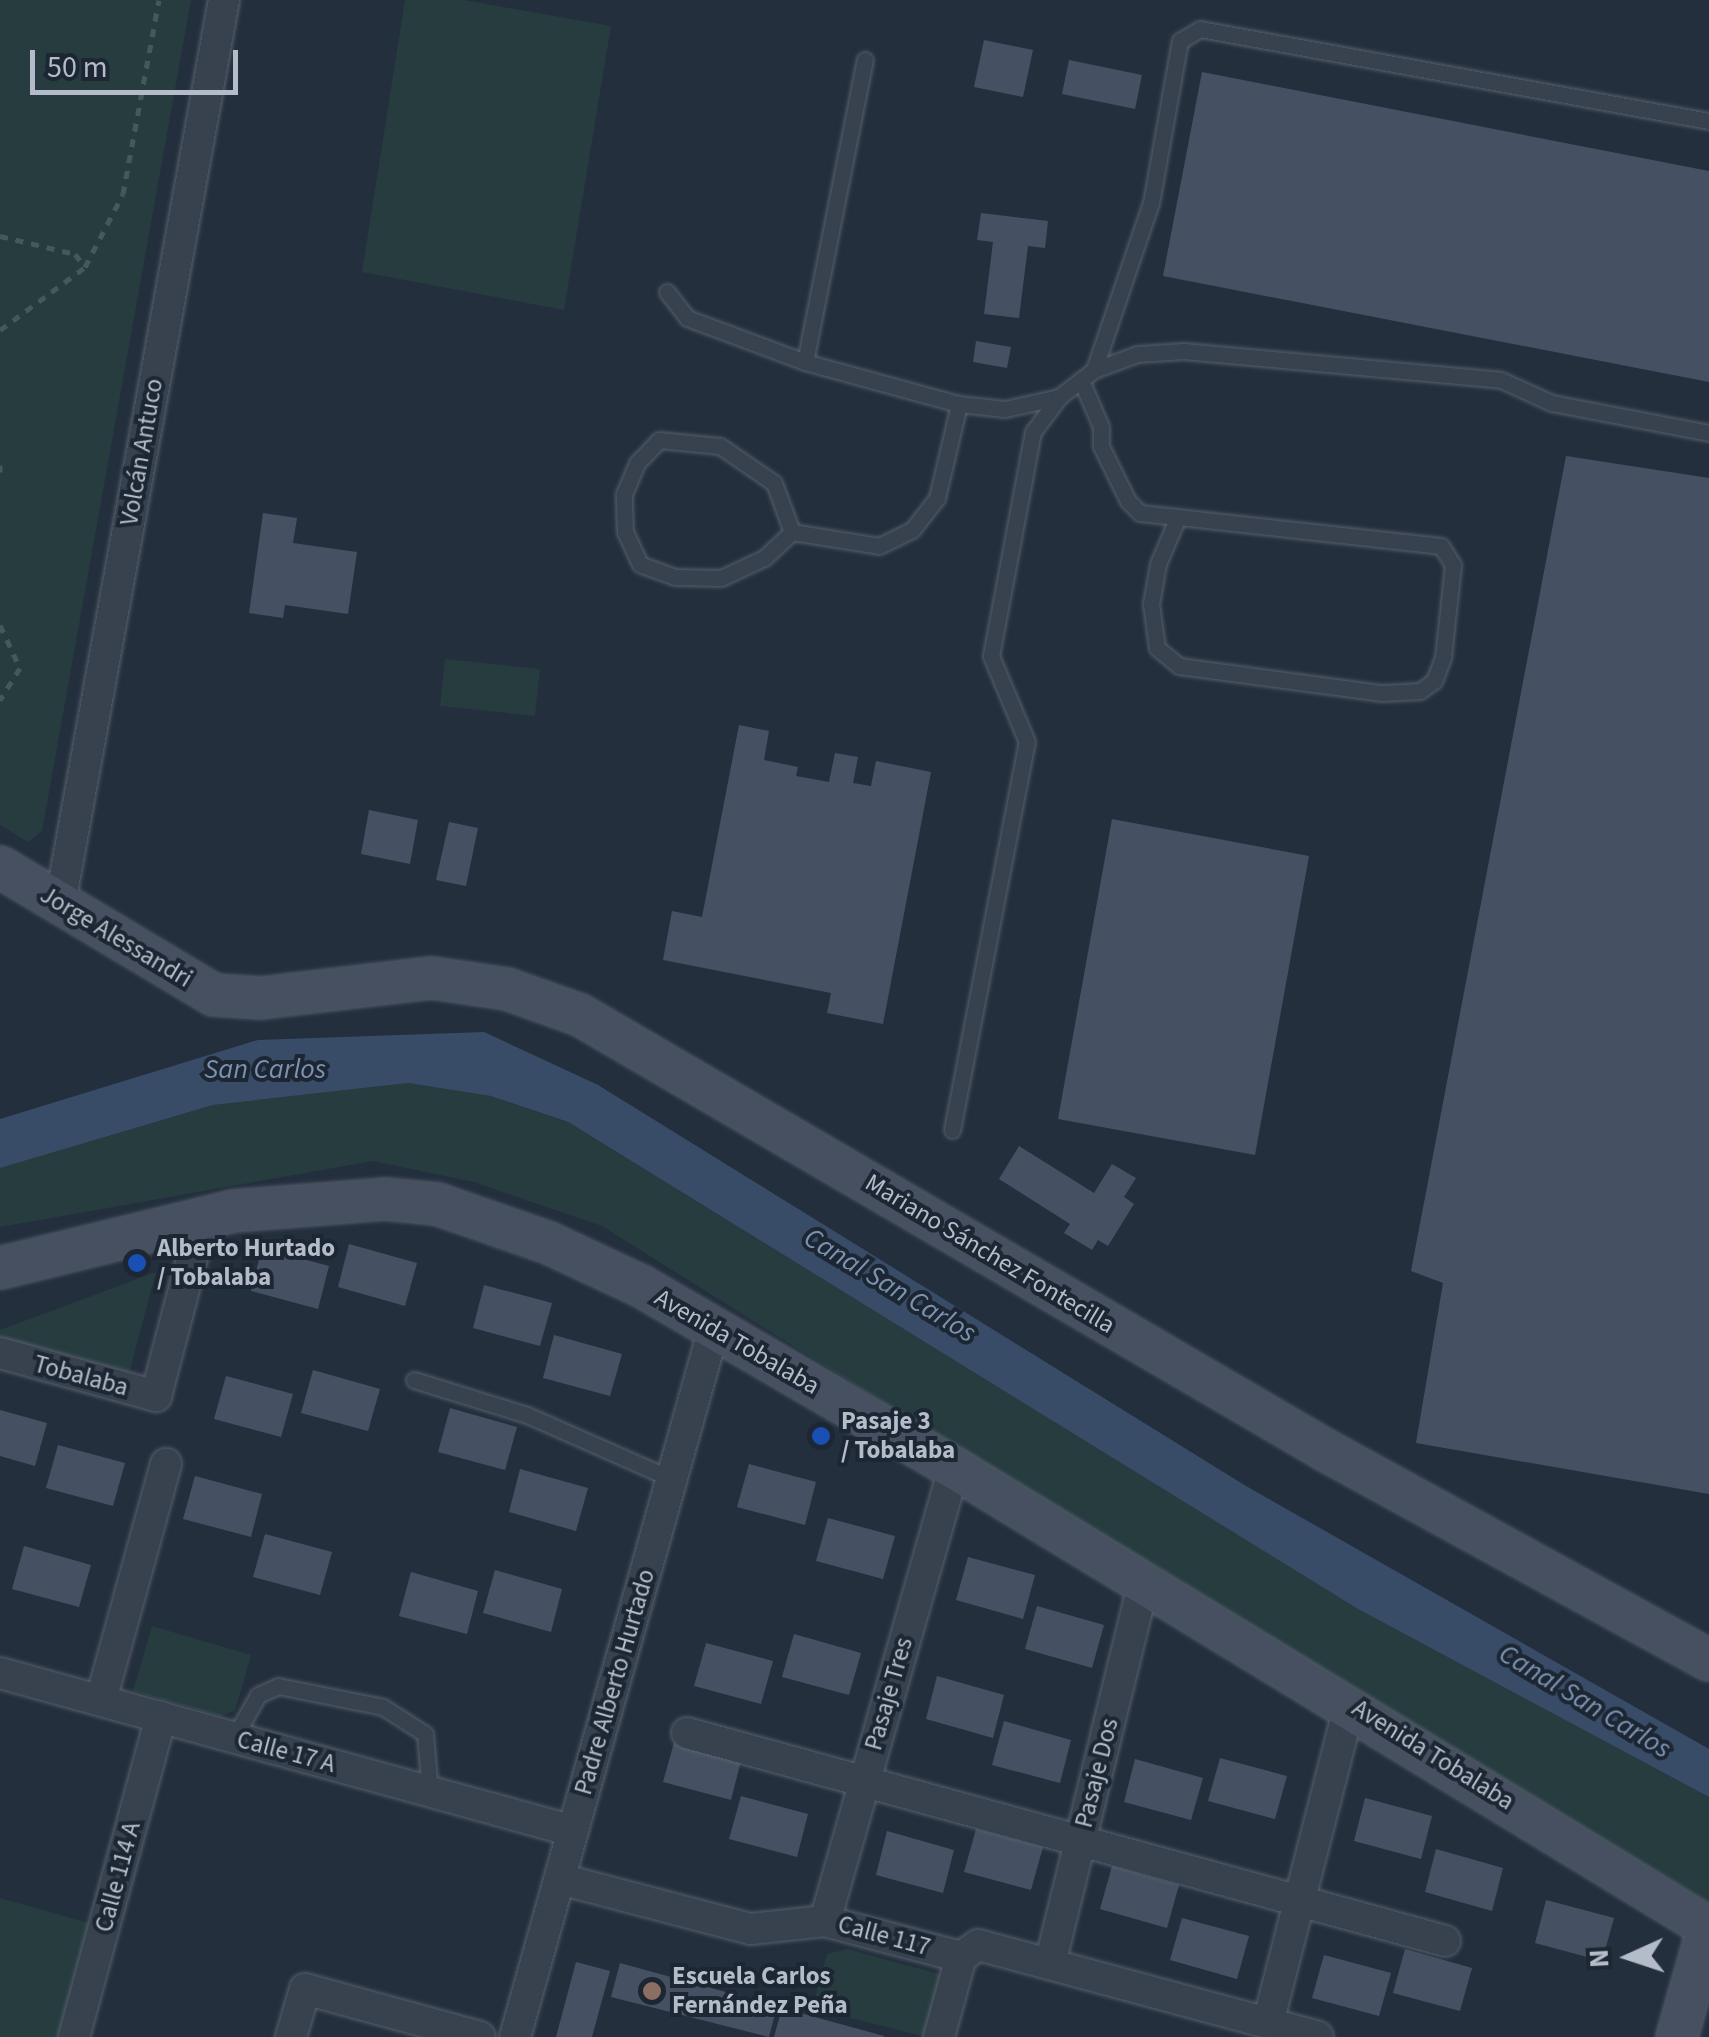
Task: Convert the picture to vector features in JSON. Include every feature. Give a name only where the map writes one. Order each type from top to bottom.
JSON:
[{"type":"main road","name":"Jorge Alessandri","points":[[0,867],[193,984],[235,999]]},
{"type":"main road","name":"Mariano Sánchez Fontecilla","points":[[235,999],[432,978],[507,990],[580,1015],[1327,1452],[1709,1660]]},
{"type":"main road","name":"Avenida Tobalaba","points":[[0,1268],[203,1216],[306,1204],[437,1204],[549,1242],[714,1328],[954,1468],[1350,1704],[1709,1927]]},
{"type":"main road","points":[[1677,2037],[1709,1927]]},
{"type":"street","name":"Volcán Antuco","points":[[60,904],[224,0]]},
{"type":"street","name":"Tobalaba","points":[[0,1354],[156,1396],[203,1216]]},
{"type":"street","name":"Padre Alberto Hurtado","points":[[516,2037],[714,1328]]},
{"type":"street","points":[[101,1700],[166,1464]]},
{"type":"street","name":"Pasaje Tres","points":[[825,1921],[954,1468]]},
{"type":"street","name":"Pasaje Dos","points":[[1050,1964],[1144,1582]]},
{"type":"street","name":"Calle 17 A","points":[[0,1672],[573,1831]]},
{"type":"street","points":[[1268,2023],[1350,1704]]},
{"type":"street","name":"Calle 114 A","points":[[74,2037],[161,1717]]},
{"type":"street","points":[[687,1733],[1444,1941]]},
{"type":"street","name":"Calle 117","points":[[560,1879],[751,1930],[825,1921],[961,1957],[978,1945],[1318,2037]]},
{"type":"street","points":[[939,2037],[961,1957]]},
{"type":"street","points":[[291,2037],[304,1988],[480,2037]]},
{"type":"lane","points":[[1178,517],[1158,564],[1151,604],[1157,648],[1179,666],[1382,693],[1420,691],[1434,681],[1443,657],[1454,564],[1440,546],[1178,517],[1140,514],[1128,501],[1101,446],[1101,428],[1087,375],[1151,202],[1180,41],[1200,30],[1709,121]]},
{"type":"lane","points":[[804,362],[865,60]]},
{"type":"lane","points":[[666,292],[687,318],[804,362],[959,404],[1005,409],[1059,397]]},
{"type":"lane","points":[[952,1130],[1026,742],[991,656],[1033,432],[1059,397],[1087,375],[1137,354],[1184,350],[1501,380],[1552,404],[1709,433]]},
{"type":"lane","points":[[792,532],[879,546],[912,530],[937,498],[959,404]]},
{"type":"lane","points":[[659,440],[720,446],[774,483],[792,532],[764,558],[720,578],[675,577],[640,564],[625,532],[624,494],[636,463],[659,440]]},
{"type":"lane","points":[[414,1380],[528,1415],[672,1479]]},
{"type":"lane","points":[[234,1738],[258,1695],[278,1686],[383,1707],[425,1734],[430,1792]]},
{"type":"path","points":[[0,330],[85,267],[123,194],[159,0]]},
{"type":"path","points":[[0,236],[75,254],[85,267]]},
{"type":"path","points":[[0,626],[20,668],[0,700]]},
{"type":"green space","points":[[0,0],[191,0],[42,831],[28,842],[0,825]]},
{"type":"green space","points":[[405,0],[464,0],[611,26],[564,310],[362,272]]},
{"type":"green space","points":[[445,659],[540,669],[535,716],[440,706]]},
{"type":"green space","points":[[408,1083],[491,1096],[569,1123],[1358,1609],[1709,1797],[1709,1903],[1162,1578],[602,1226],[474,1182],[373,1161],[0,1227],[0,1168],[213,1105]]},
{"type":"green space","points":[[156,1272],[128,1377],[0,1342],[0,1330]]},
{"type":"green space","points":[[152,1626],[251,1655],[235,1711],[220,1716],[133,1691]]},
{"type":"green space","points":[[0,1898],[89,1923],[58,2037],[0,2037]]},
{"type":"green space","points":[[847,1949],[943,1975],[926,2037],[812,2008],[827,1954]]},
{"type":"water","name":"San Carlos","points":[[484,1032],[598,1085],[1246,1486],[1709,1749],[1709,1797],[1358,1609],[568,1122],[491,1096],[408,1083],[213,1105],[0,1168],[0,1119],[258,1040]]},
{"type":"building","points":[[984,40],[1033,50],[1023,97],[974,87]]},
{"type":"building","points":[[1069,60],[1142,75],[1135,109],[1062,94]]},
{"type":"building","points":[[1202,72],[1709,171],[1709,382],[1163,276]]},
{"type":"building","points":[[981,213],[1048,221],[1045,248],[1028,246],[1019,318],[984,314],[993,242],[977,240]]},
{"type":"building","points":[[976,341],[1011,347],[1007,368],[973,362]]},
{"type":"building","points":[[1566,456],[1709,478],[1709,1494],[1416,1443],[1443,1283],[1411,1271]]},
{"type":"building","points":[[263,513],[297,518],[293,543],[357,552],[348,614],[285,605],[283,618],[249,613]]},
{"type":"building","points":[[739,725],[769,731],[764,760],[798,767],[796,776],[829,782],[835,753],[858,757],[853,783],[871,786],[876,761],[931,772],[883,1024],[827,1013],[831,993],[663,960],[672,911],[702,917]]},
{"type":"building","points":[[369,810],[418,820],[410,864],[361,854]]},
{"type":"building","points":[[1112,819],[1309,856],[1255,1155],[1058,1119]]},
{"type":"building","points":[[449,822],[478,828],[466,886],[436,880]]},
{"type":"building","points":[[1019,1146],[1094,1193],[1112,1164],[1136,1178],[1124,1197],[1134,1204],[1108,1246],[1098,1240],[1092,1250],[1064,1233],[1070,1224],[999,1179]]},
{"type":"building","points":[[349,1244],[417,1263],[405,1306],[338,1287]]},
{"type":"building","points":[[262,1248],[329,1266],[318,1309],[251,1291]]},
{"type":"building","points":[[484,1285],[552,1303],[540,1346],[473,1328]]},
{"type":"building","points":[[554,1335],[622,1354],[610,1396],[543,1378]]},
{"type":"building","points":[[313,1370],[380,1389],[368,1431],[301,1413]]},
{"type":"building","points":[[226,1376],[293,1394],[281,1437],[214,1419]]},
{"type":"building","points":[[450,1408],[517,1427],[505,1470],[438,1452]]},
{"type":"building","points":[[0,1410],[47,1423],[35,1466],[0,1456]]},
{"type":"building","points":[[58,1445],[125,1463],[113,1506],[46,1488]]},
{"type":"building","points":[[749,1464],[816,1482],[805,1525],[737,1507]]},
{"type":"building","points":[[520,1469],[588,1488],[576,1531],[509,1512]]},
{"type":"building","points":[[195,1476],[262,1494],[251,1537],[183,1519]]},
{"type":"building","points":[[828,1518],[895,1536],[883,1579],[816,1561]]},
{"type":"building","points":[[265,1534],[332,1552],[320,1595],[253,1577]]},
{"type":"building","points":[[24,1546],[91,1565],[79,1607],[12,1589]]},
{"type":"building","points":[[968,1557],[1035,1575],[1023,1619],[956,1600]]},
{"type":"building","points":[[495,1570],[562,1589],[551,1632],[483,1613]]},
{"type":"building","points":[[411,1572],[478,1591],[467,1634],[399,1616]]},
{"type":"building","points":[[1037,1606],[1104,1625],[1092,1668],[1025,1649]]},
{"type":"building","points":[[794,1634],[861,1653],[849,1695],[782,1677]]},
{"type":"building","points":[[706,1643],[773,1661],[761,1704],[694,1686]]},
{"type":"building","points":[[937,1676],[1004,1695],[993,1738],[926,1719]]},
{"type":"building","points":[[1004,1721],[1071,1740],[1060,1783],[992,1765]]},
{"type":"building","points":[[675,1739],[742,1757],[731,1800],[663,1782]]},
{"type":"building","points":[[1220,1758],[1287,1776],[1275,1819],[1208,1801]]},
{"type":"building","points":[[1135,1759],[1203,1778],[1191,1820],[1124,1802]]},
{"type":"building","points":[[741,1796],[808,1814],[797,1857],[729,1839]]},
{"type":"building","points":[[1365,1798],[1432,1816],[1421,1859],[1354,1841]]},
{"type":"building","points":[[976,1829],[1043,1847],[1031,1890],[964,1872]]},
{"type":"building","points":[[887,1831],[954,1850],[943,1893],[876,1875]]},
{"type":"building","points":[[1436,1849],[1503,1868],[1492,1911],[1425,1892]]},
{"type":"building","points":[[1112,1866],[1179,1885],[1167,1928],[1100,1909]]},
{"type":"building","points":[[1546,1900],[1614,1918],[1602,1961],[1535,1943]]},
{"type":"building","points":[[1182,1918],[1249,1936],[1237,1979],[1170,1960]]},
{"type":"building","points":[[1405,1949],[1472,1968],[1460,2011],[1393,1993]]},
{"type":"building","points":[[1324,1955],[1391,1973],[1379,2016],[1312,1998]]},
{"type":"building","points":[[576,1962],[610,1971],[592,2037],[556,2037]]},
{"type":"building","points":[[620,1963],[777,2006],[769,2037],[611,1997]]},
{"type":"building","points":[[782,2008],[884,2036],[884,2037],[774,2037]]},
{"type":"place","name":"Alberto Hurtado / Tobalaba","points":[[137,1263]]},
{"type":"place","name":"Pasaje 3 / Tobalaba","points":[[821,1436]]},
{"type":"place","name":"Escuela Carlos Fernández Peña","points":[[652,1991]]},
{"type":"water label","name":"Canal San Carlos","points":[[890,1285]]},
{"type":"water label","name":"Canal San Carlos","points":[[1585,1701]]}]
